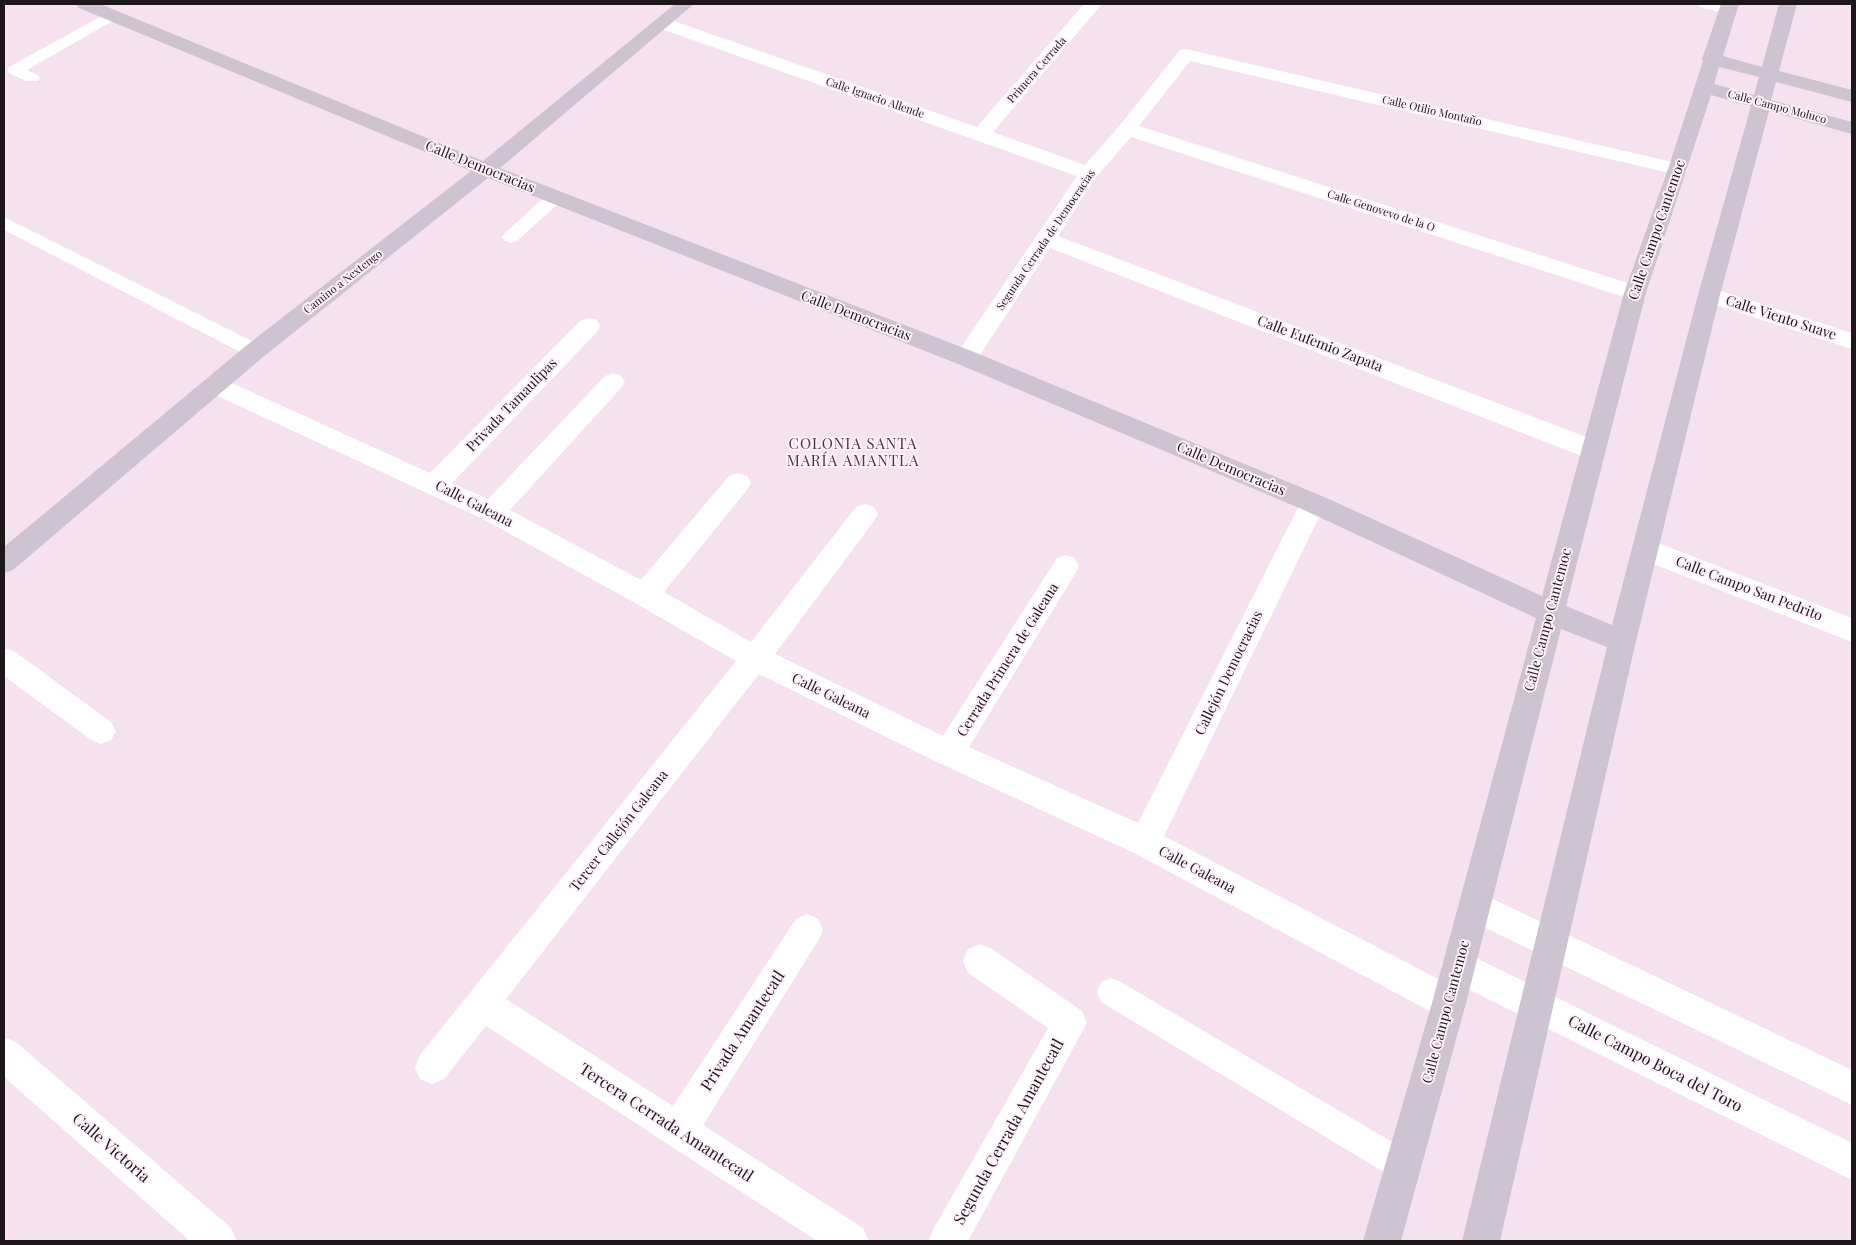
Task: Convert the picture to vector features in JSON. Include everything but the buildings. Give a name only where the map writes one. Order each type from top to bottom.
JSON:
[{"type":"street","name":"Calle Democracias","points":[[85,4],[554,198],[966,358],[1313,503],[1550,612],[1622,641]]},
{"type":"street","name":"Camino a Nextengo","points":[[4,562],[255,351],[485,170],[685,4]]},
{"type":"street","name":"Primera Cerrada","points":[[980,135],[1093,4]]},
{"type":"street","points":[[1481,1241],[1622,641],[1709,294],[1788,4]]},
{"type":"street","name":"Calle Campo Cantemoc","points":[[1382,1241],[1449,1003],[1635,293],[1678,169],[1703,87],[1711,59],[1721,6]]},
{"type":"street","name":"Calle Ignacio Allende","points":[[662,23],[1089,173]]},
{"type":"street","name":"Segunda Cerrada de Democracias","points":[[966,358],[1089,173],[1127,129],[1186,54]]},
{"type":"street","name":"Calle Otilio Montaño","points":[[1186,54],[1678,169]]},
{"type":"street","points":[[1711,59],[1852,96]]},
{"type":"street","name":"Calle Campo Moluco","points":[[1703,87],[1852,128]]},
{"type":"street","name":"Calle Genovevo de la O","points":[[1127,129],[1635,293]]},
{"type":"street","name":"Calle Eufemio Zapata","points":[[1046,239],[1593,450]]},
{"type":"street","name":"Calle Viento Suave","points":[[1709,294],[1852,341]]},
{"type":"street","name":"Privada Tamaulipas","points":[[435,484],[589,326]]},
{"type":"street","points":[[492,512],[613,382]]},
{"type":"street","name":"Calle Galeana","points":[[215,385],[435,484],[492,512],[645,595],[755,658],[949,753],[1145,842],[1449,1003]]},
{"type":"street","points":[[645,595],[738,483]]},
{"type":"street","name":"Callejón Democracias","points":[[1145,842],[1313,503]]},
{"type":"street","name":"Tercer Callejón Galeana","points":[[432,1067],[755,658],[865,514]]},
{"type":"street","name":"Calle Campo San Pedrito","points":[[1645,549],[1852,630]]},
{"type":"street","name":"Cerrada Primera de Galeana","points":[[949,753],[1066,566]]},
{"type":"street","points":[[4,660],[102,731]]},
{"type":"street","points":[[1474,906],[1852,1088]]},
{"type":"street","name":"Privada Amantecatl","points":[[678,1131],[807,930]]},
{"type":"street","name":"Segunda Cerrada Amantecatl","points":[[947,1241],[1070,1023],[980,961]]},
{"type":"street","name":"Calle Campo Boca del Toro","points":[[1458,966],[1852,1162]]},
{"type":"street","name":"Tercera Cerrada Amantecatl","points":[[483,1004],[850,1241]]},
{"type":"street","name":"Calle Victoria","points":[[4,1054],[218,1241]]},
{"type":"lane","points":[[32,78],[15,70],[113,15]]},
{"type":"lane","points":[[511,237],[554,198]]},
{"type":"lane","points":[[4,223],[255,351]]},
{"type":"lane","points":[[1111,992],[1404,1166]]},
{"type":"district","name":"COLONIA SANTA MARÍA AMANTLA","points":[[853,452]]}]
